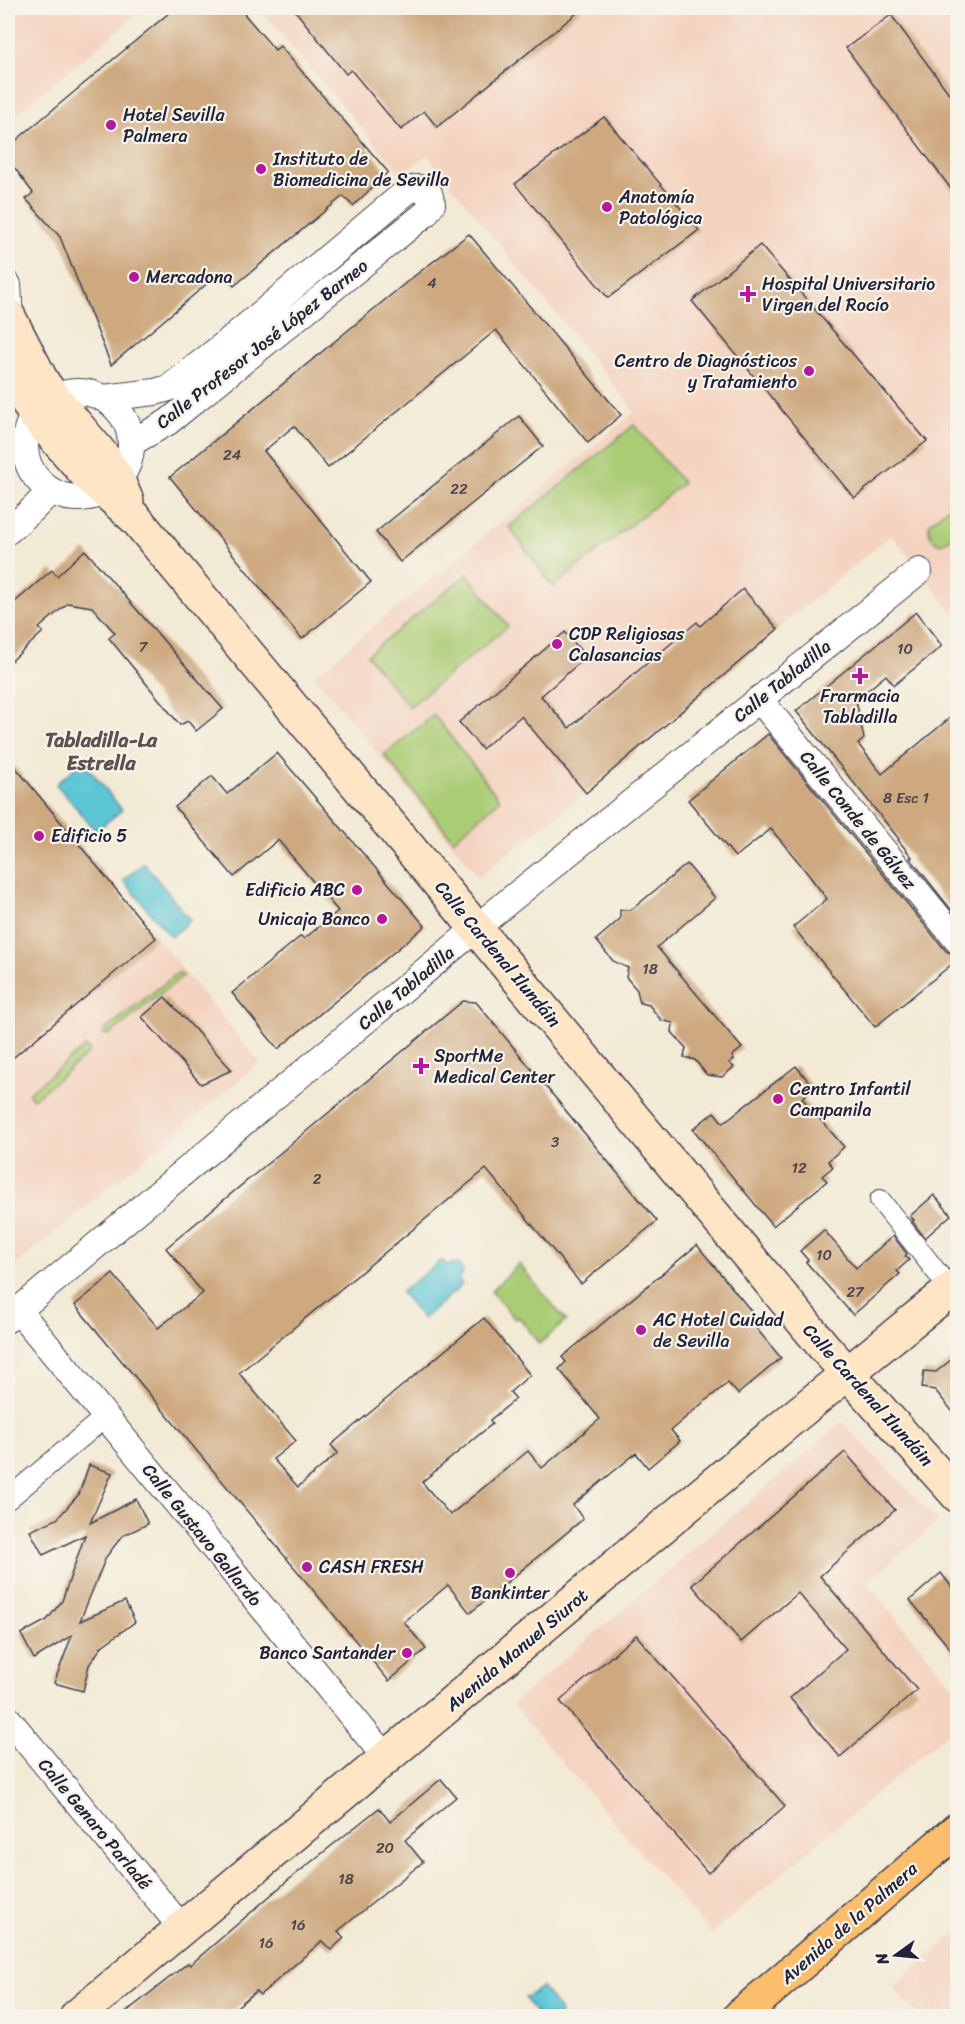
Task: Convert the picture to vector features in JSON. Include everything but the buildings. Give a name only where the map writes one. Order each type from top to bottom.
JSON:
[{"type":"main road","name":"Calle Cardenal Ilundáin","points":[[9,318],[32,412]]},
{"type":"main road","name":"Calle Cardenal Ilundáin","points":[[8,367],[32,412],[102,455],[110,486],[136,519],[846,1373],[957,1496]]},
{"type":"main road","name":"Avenida Manuel Siurot","points":[[77,2016],[846,1373],[885,1344],[954,1286]]},
{"type":"main road","name":"Avenida de la Palmera","points":[[740,2016],[957,1829]]},
{"type":"street","name":"Calle Profesor José López Barneo","points":[[103,398],[155,392],[169,388],[406,192],[415,187],[429,193],[431,198],[429,209],[392,241],[168,422],[131,443]]},
{"type":"street","points":[[374,219],[392,241]]},
{"type":"street","name":"Calle Cardenal Ilundáin","points":[[8,285],[9,318]]},
{"type":"street","points":[[78,391],[103,398],[120,412],[129,432],[131,443],[128,463],[110,486],[82,498],[51,491],[33,474],[28,463],[25,438],[32,412],[65,393],[78,391]]},
{"type":"street","points":[[8,531],[51,491]]},
{"type":"street","name":"Calle Tabladilla","points":[[13,1315],[476,929],[919,571]]},
{"type":"street","name":"Calle Conde de Gálvez","points":[[759,699],[957,941]]},
{"type":"street","points":[[880,1200],[954,1286]]},
{"type":"street","name":"Calle Gustavo Gallardo","points":[[13,1315],[105,1417],[387,1759]]},
{"type":"street","points":[[8,1498],[105,1417]]},
{"type":"street","name":"Calle Genaro Parladé","points":[[8,1719],[182,1928]]},
{"type":"shaded area","points":[[8,8],[145,8],[8,121]]},
{"type":"shaded area","name":"Hospital Universitario Virgen del Rocío","points":[[259,8],[957,8],[957,617],[891,535],[586,793],[479,877],[314,676],[635,412],[427,155],[402,175]]},
{"type":"shaded area","points":[[8,758],[260,1063],[8,1271]]},
{"type":"shaded area","points":[[842,1422],[938,1521],[867,1583],[957,1691],[957,1725],[711,1934],[512,1704]]},
{"type":"shaded area","points":[[957,1931],[957,2016],[919,2016],[893,1987]]},
{"type":"green space","points":[[634,425],[683,483],[553,587],[509,527]]},
{"type":"green space","points":[[957,500],[957,533],[942,544],[939,543],[931,537],[929,524]]},
{"type":"green space","points":[[467,574],[508,626],[409,707],[367,655]]},
{"type":"green space","points":[[434,715],[500,800],[453,840],[384,755]]},
{"type":"green space","points":[[179,972],[183,976],[109,1035],[103,1034],[106,1029]]},
{"type":"green space","points":[[85,1047],[89,1050],[88,1054],[33,1099],[28,1093]]},
{"type":"green space","points":[[519,1264],[566,1321],[539,1344],[519,1317],[515,1319],[491,1291]]},
{"type":"water","points":[[83,761],[122,810],[96,831],[56,784]]},
{"type":"water","points":[[144,863],[190,920],[171,937],[123,880]]},
{"type":"water","points":[[442,1260],[446,1265],[454,1263],[459,1265],[463,1272],[459,1281],[462,1285],[423,1319],[401,1292]]},
{"type":"water","points":[[542,1987],[559,2010],[560,2016],[538,2016],[525,1998]]},
{"type":"place","name":"Hotel Sevilla Palmera","points":[[111,125]]},
{"type":"place","name":"Instituto de Biomedicina de Sevilla","points":[[261,169]]},
{"type":"place","name":"Anatomía Patológica","points":[[607,207]]},
{"type":"place","name":"Mercadona","points":[[134,277]]},
{"type":"place","name":"Hospital Universitario Virgen del Rocío","points":[[748,294]]},
{"type":"place","name":"Centro de Diagnósticos y Tratamiento","points":[[809,371]]},
{"type":"place","name":"CDP Religiosas Calasancias","points":[[557,644]]},
{"type":"place","name":"Frarmacia Tabladilla","points":[[860,676]]},
{"type":"place","name":"Edificio 5","points":[[39,836]]},
{"type":"place","name":"Edificio ABC","points":[[357,890]]},
{"type":"place","name":"Unicaja Banco","points":[[382,919]]},
{"type":"place","name":"SportMe Medical Center","points":[[421,1066]]},
{"type":"place","name":"Centro Infantil Campanila","points":[[778,1099]]},
{"type":"place","name":"AC Hotel Cuidad de Sevilla","points":[[641,1330]]},
{"type":"place","name":"CASH FRESH","points":[[307,1567]]},
{"type":"place","name":"Bankinter","points":[[510,1573]]},
{"type":"place","name":"Banco Santander","points":[[407,1653]]},
{"type":"district","name":"Tabladilla-La Estrella","points":[[101,752]]}]
